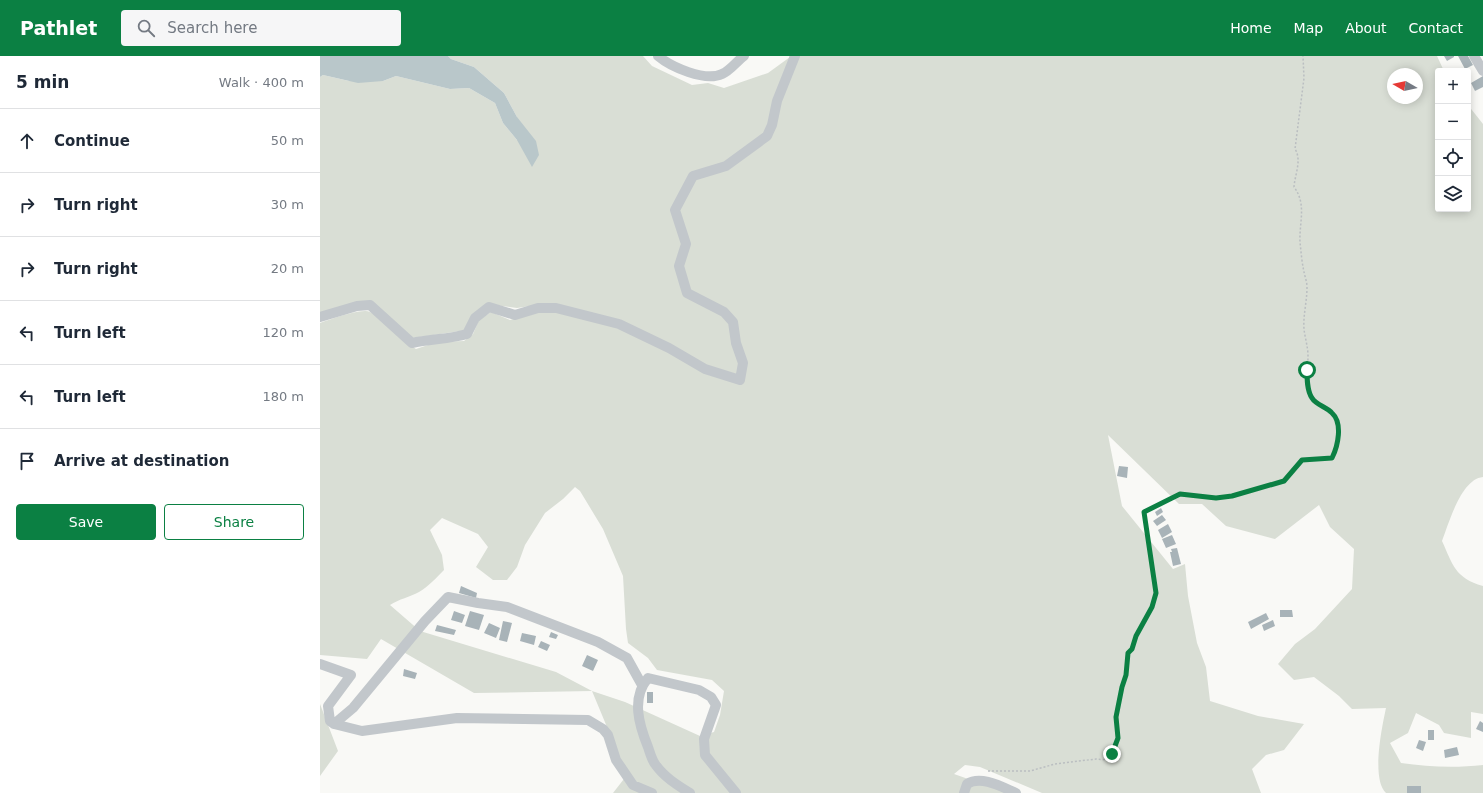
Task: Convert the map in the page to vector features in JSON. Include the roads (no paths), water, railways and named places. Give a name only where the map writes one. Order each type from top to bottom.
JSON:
[{"type":"street","points":[[658,56],[665,62],[690,74],[703,76],[722,75],[744,56]]},
{"type":"street","points":[[320,317],[356,306],[370,305],[412,343],[436,338],[454,338],[467,334],[475,318],[489,307],[514,315],[538,308],[556,308],[618,324],[669,348],[705,369],[740,380],[743,364],[736,343],[733,322],[724,312],[687,293],[678,266],[686,244],[675,210],[693,176],[726,166],[767,136],[772,125],[777,101],[795,56]]},
{"type":"street","points":[[1474,56],[1483,72]]},
{"type":"street","points":[[334,724],[353,708],[420,626],[448,597],[478,604],[507,607],[598,642],[628,658],[642,685]]},
{"type":"street","points":[[320,664],[351,675],[328,706],[330,721],[334,724],[362,731],[457,718],[588,720],[603,729],[608,735],[616,760],[633,784],[652,793]]},
{"type":"street","points":[[690,793],[669,780],[654,764],[643,736],[637,714],[642,685],[648,678],[699,690],[711,697],[716,705],[704,739],[705,755],[736,793]]},
{"type":"street","points":[[964,793],[967,784],[972,780],[988,782],[1016,793]]}]
